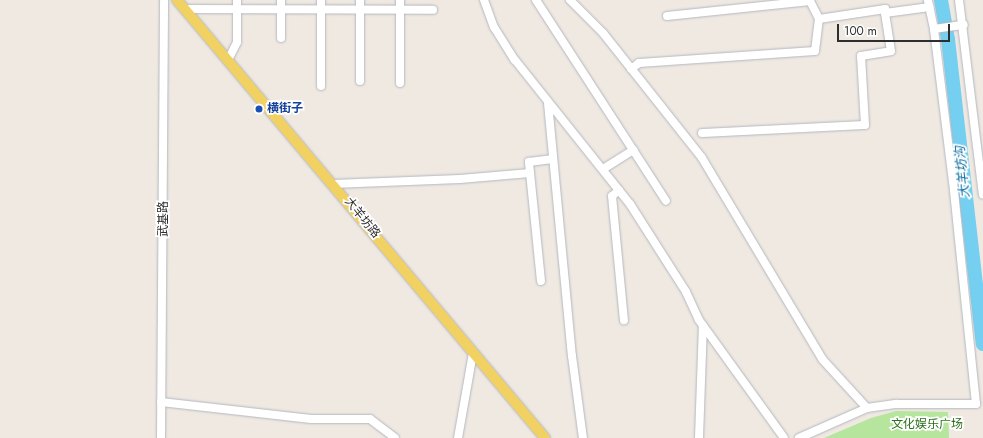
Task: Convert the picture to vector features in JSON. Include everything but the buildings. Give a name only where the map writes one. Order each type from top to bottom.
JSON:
[{"type":"main road","name":"大羊坊路","points":[[177,0],[334,184],[545,438]]},
{"type":"street","name":"武基路","points":[[161,438],[164,0]]},
{"type":"street","points":[[228,60],[237,42],[237,0]]},
{"type":"street","points":[[281,0],[281,38]]},
{"type":"street","points":[[321,0],[321,86]]},
{"type":"street","points":[[360,0],[360,81]]},
{"type":"street","points":[[400,0],[400,83]]},
{"type":"street","points":[[484,0],[494,27],[511,53],[548,102],[619,190],[686,292],[703,326],[784,438]]},
{"type":"street","points":[[536,0],[666,201]]},
{"type":"street","points":[[570,0],[603,34],[702,158],[823,360],[867,408]]},
{"type":"street","points":[[958,0],[963,25],[983,195]]},
{"type":"street","points":[[631,69],[639,63],[815,51],[819,19],[810,1],[667,16]]},
{"type":"street","points":[[799,438],[867,408],[897,404],[978,403],[935,29],[929,4],[885,13]]},
{"type":"street","points":[[702,133],[864,125],[861,56],[891,51],[885,9],[819,19]]},
{"type":"street","points":[[185,10],[433,10]]},
{"type":"street","points":[[935,29],[963,25]]},
{"type":"street","points":[[548,102],[583,438]]},
{"type":"street","points":[[603,169],[633,150]]},
{"type":"street","points":[[541,281],[529,162],[553,159]]},
{"type":"street","points":[[334,184],[460,179],[530,173]]},
{"type":"street","points":[[619,190],[612,196],[624,320]]},
{"type":"street","points":[[699,438],[703,326]]},
{"type":"street","points":[[458,438],[473,353]]},
{"type":"street","points":[[161,402],[311,419],[370,419],[395,438]]},
{"type":"green space","name":"文化娱乐广场","points":[[896,411],[948,412],[949,438],[824,438],[871,418]]},
{"type":"waterway","name":"大羊坊沟","points":[[941,0],[948,39],[983,344]]},
{"type":"place","name":"横街子","points":[[259,109]]}]
